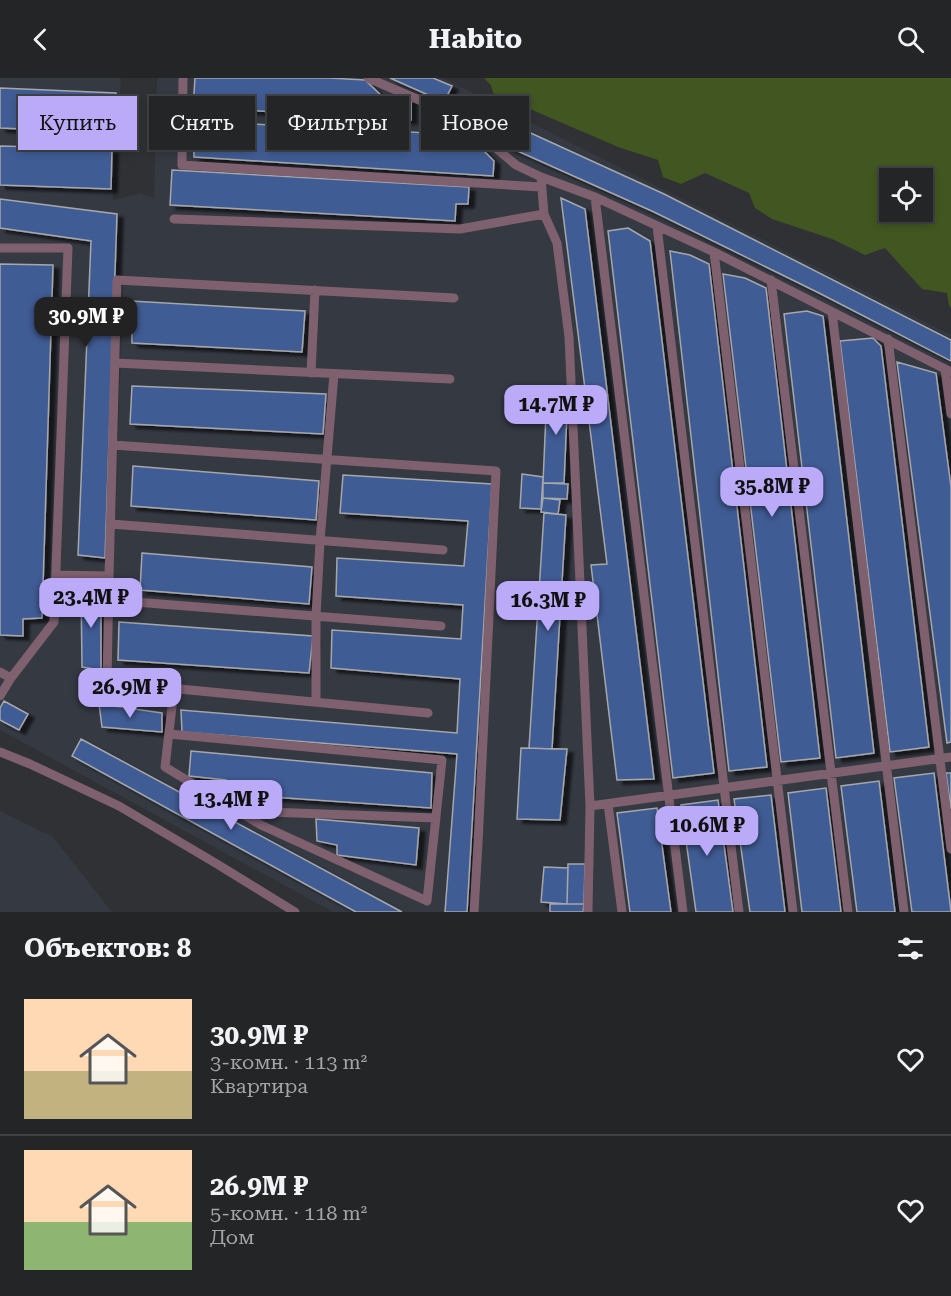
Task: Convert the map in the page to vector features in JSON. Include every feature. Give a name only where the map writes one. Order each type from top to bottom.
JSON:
[{"type":"lane","points":[[183,78],[182,165],[541,182],[595,197],[771,280],[948,371],[951,414]]},
{"type":"lane","points":[[368,78],[459,117],[516,165],[541,182]]},
{"type":"lane","points":[[541,182],[544,214],[557,243],[569,337],[590,806],[588,912]]},
{"type":"lane","points":[[595,197],[683,912]]},
{"type":"lane","points":[[174,219],[460,229],[544,214]]},
{"type":"lane","points":[[657,226],[739,912]]},
{"type":"lane","points":[[0,248],[68,248],[54,622],[0,696]]},
{"type":"lane","points":[[714,252],[793,912]]},
{"type":"lane","points":[[428,713],[107,682],[117,280],[454,298]]},
{"type":"lane","points":[[771,280],[848,912]]},
{"type":"lane","points":[[311,373],[315,290]]},
{"type":"lane","points":[[832,312],[904,912]]},
{"type":"lane","points":[[888,339],[951,849]]},
{"type":"lane","points":[[115,363],[450,380]]},
{"type":"lane","points":[[316,702],[316,616],[320,541],[334,374]]},
{"type":"lane","points":[[113,445],[496,471],[474,912]]},
{"type":"lane","points":[[111,524],[443,550]]},
{"type":"lane","points":[[56,575],[110,576]]},
{"type":"lane","points":[[109,600],[441,626]]},
{"type":"lane","points":[[0,672],[11,678]]},
{"type":"lane","points":[[169,734],[442,760],[427,901],[261,825],[165,767],[174,688]]},
{"type":"lane","points":[[0,752],[119,806],[295,912]]},
{"type":"lane","points":[[590,806],[951,757]]},
{"type":"lane","points":[[608,804],[622,912]]},
{"type":"lane","points":[[238,811],[436,818]]},
{"type":"shaded area","points":[[0,78],[121,78],[120,96],[18,96],[18,150],[116,150],[113,200],[141,193],[154,198],[155,150],[255,150],[255,96],[157,96],[157,78],[443,78],[479,96],[421,96],[421,150],[529,150],[529,122],[951,335],[951,912],[333,912],[0,730]]},
{"type":"shaded area","points":[[0,811],[53,837],[112,912],[0,912]]},
{"type":"green space","points":[[484,78],[951,78],[951,308],[947,293],[922,289],[885,248],[865,255],[832,239],[772,219],[755,208],[749,193],[705,173],[681,184],[663,177],[658,160],[618,147],[529,109],[529,96],[500,96],[493,93],[491,85]]},
{"type":"building","points":[[195,78],[330,78],[365,80],[382,96],[267,96],[267,111],[255,111],[255,96],[194,96]]},
{"type":"building","points":[[390,78],[433,78],[452,86],[447,96],[430,96]]},
{"type":"building","points":[[0,88],[116,93],[116,96],[18,96],[18,129],[0,128]]},
{"type":"building","points":[[409,99],[411,99],[411,120],[409,120]]},
{"type":"building","points":[[255,124],[267,125],[267,150],[409,150],[409,132],[421,133],[421,150],[483,150],[494,161],[493,176],[194,157],[194,150],[255,150]]},
{"type":"building","points":[[529,132],[664,194],[951,340],[951,361],[821,294],[654,212],[515,150],[529,150]]},
{"type":"building","points":[[0,146],[18,146],[18,150],[112,150],[111,189],[0,185]]},
{"type":"building","points":[[172,170],[469,187],[468,204],[456,204],[455,221],[170,205]]},
{"type":"building","points":[[561,198],[585,209],[654,779],[617,780],[591,565],[607,564]]},
{"type":"building","points":[[0,199],[117,214],[105,558],[78,555],[91,241],[0,228]]},
{"type":"building","points":[[628,228],[650,241],[714,773],[673,778],[608,231]]},
{"type":"building","points":[[670,251],[690,255],[709,264],[767,767],[729,771]]},
{"type":"building","points":[[0,264],[53,265],[42,618],[23,619],[23,636],[0,635]]},
{"type":"building","points":[[723,274],[745,278],[766,288],[820,758],[781,762]]},
{"type":"building","points":[[131,301],[305,311],[302,352],[132,343]]},
{"type":"building","points":[[807,311],[823,316],[874,753],[836,758],[784,314]]},
{"type":"building","points":[[873,338],[881,346],[929,747],[890,752],[840,341]]},
{"type":"building","points":[[897,362],[936,373],[951,487],[951,742],[947,743]]},
{"type":"building","points":[[132,386],[326,394],[323,434],[130,424]]},
{"type":"building","points":[[547,390],[568,390],[564,483],[543,483]]},
{"type":"building","points":[[133,466],[319,481],[316,520],[131,506]]},
{"type":"building","points":[[522,474],[543,477],[541,509],[520,508]]},
{"type":"building","points":[[343,475],[492,484],[467,912],[445,912],[457,754],[182,732],[181,710],[457,733],[460,679],[331,668],[332,630],[461,639],[463,605],[336,596],[337,558],[464,566],[468,521],[340,513]]},
{"type":"building","points":[[543,483],[568,484],[567,499],[543,498]]},
{"type":"building","points":[[543,498],[560,500],[558,514],[541,512]]},
{"type":"building","points":[[544,513],[566,515],[552,749],[529,748]]},
{"type":"building","points":[[142,553],[312,567],[309,604],[140,590]]},
{"type":"building","points":[[81,589],[101,592],[101,670],[82,667]]},
{"type":"building","points":[[119,622],[313,636],[309,673],[118,660]]},
{"type":"building","points":[[4,701],[28,714],[19,730],[0,720],[0,708]]},
{"type":"building","points":[[99,704],[162,713],[162,732],[102,727]]},
{"type":"building","points":[[81,739],[402,912],[356,912],[72,756]]},
{"type":"building","points":[[521,748],[567,749],[560,820],[517,819]]},
{"type":"building","points":[[191,751],[432,773],[431,808],[226,794],[226,780],[189,776]]},
{"type":"building","points":[[934,773],[951,912],[912,912],[894,778]]},
{"type":"building","points":[[946,773],[951,773],[951,809]]},
{"type":"building","points":[[879,781],[895,912],[857,912],[841,786]]},
{"type":"building","points":[[826,788],[841,912],[802,912],[788,793]]},
{"type":"building","points":[[771,795],[785,912],[750,912],[734,799]]},
{"type":"building","points":[[718,800],[733,912],[696,912],[681,805]]},
{"type":"building","points":[[657,808],[671,912],[630,912],[617,813]]},
{"type":"building","points":[[316,819],[419,828],[416,865],[337,855],[337,845],[317,841]]},
{"type":"building","points":[[568,864],[585,864],[584,904],[567,904]]},
{"type":"building","points":[[544,867],[568,868],[567,904],[541,902]]},
{"type":"building","points":[[550,904],[584,904],[583,912],[550,912]]}]
